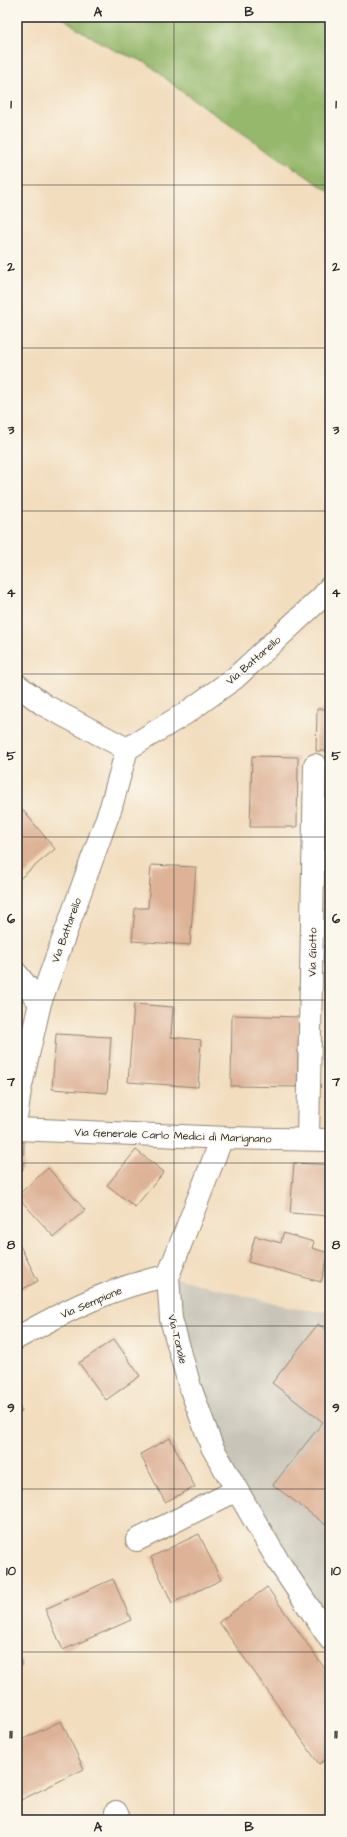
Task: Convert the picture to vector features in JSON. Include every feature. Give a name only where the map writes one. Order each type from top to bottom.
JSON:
[{"type":"street","name":"Via Battarello","points":[[17,1113],[19,1090],[40,1003],[111,807],[127,749],[186,712],[235,678],[322,597],[330,587]]},
{"type":"street","points":[[17,685],[44,706],[127,749]]},
{"type":"street","name":"Via Giotto","points":[[308,1139],[314,765]]},
{"type":"street","points":[[17,974],[40,1003]]},
{"type":"street","name":"Via Generale Carlo Medici di Marignano","points":[[17,1129],[222,1138],[330,1140]]},
{"type":"street","name":"Via Tonale","points":[[222,1138],[168,1276],[171,1319],[190,1387],[212,1447],[278,1560],[330,1639]]},
{"type":"street","name":"Via Sempione","points":[[17,1338],[66,1311],[138,1282],[168,1276]]},
{"type":"street","points":[[137,1540],[237,1490]]},
{"type":"shaded area","points":[[168,1276],[296,1309],[330,1312],[330,1639],[212,1447]]},
{"type":"green space","points":[[62,17],[330,17],[330,192],[180,90],[147,63],[114,50],[78,29]]},
{"type":"building","points":[[317,709],[330,709],[330,751],[316,751]]},
{"type":"building","points":[[252,756],[298,757],[297,827],[250,827]]},
{"type":"building","points":[[17,803],[55,849],[17,881]]},
{"type":"building","points":[[151,865],[196,867],[190,945],[132,941],[135,908],[148,908]]},
{"type":"building","points":[[134,1004],[173,1007],[171,1037],[201,1040],[198,1087],[128,1082]]},
{"type":"building","points":[[232,1015],[299,1017],[297,1087],[231,1086]]},
{"type":"building","points":[[56,1034],[111,1037],[107,1093],[52,1089]]},
{"type":"building","points":[[17,1142],[24,1142],[23,1170],[17,1170]]},
{"type":"building","points":[[136,1150],[164,1172],[135,1207],[107,1185]]},
{"type":"building","points":[[294,1163],[330,1165],[330,1216],[290,1213]]},
{"type":"building","points":[[48,1168],[85,1210],[54,1237],[17,1196]]},
{"type":"building","points":[[283,1233],[314,1242],[312,1248],[329,1253],[321,1282],[248,1262],[255,1236],[281,1243]]},
{"type":"building","points":[[17,1240],[38,1281],[17,1292]]},
{"type":"building","points":[[318,1324],[330,1333],[330,1528],[273,1485],[323,1422],[272,1383]]},
{"type":"building","points":[[114,1339],[140,1376],[106,1400],[79,1363]]},
{"type":"building","points":[[17,1401],[22,1412],[17,1414]]},
{"type":"building","points":[[170,1438],[195,1487],[165,1502],[140,1454]]},
{"type":"building","points":[[199,1534],[221,1580],[172,1603],[151,1557]]},
{"type":"building","points":[[113,1579],[131,1620],[63,1650],[45,1609]]},
{"type":"building","points":[[267,1587],[330,1676],[330,1757],[319,1764],[219,1622]]},
{"type":"building","points":[[17,1655],[23,1665],[17,1668]]},
{"type":"building","points":[[61,1721],[84,1769],[17,1802],[17,1742]]}]
